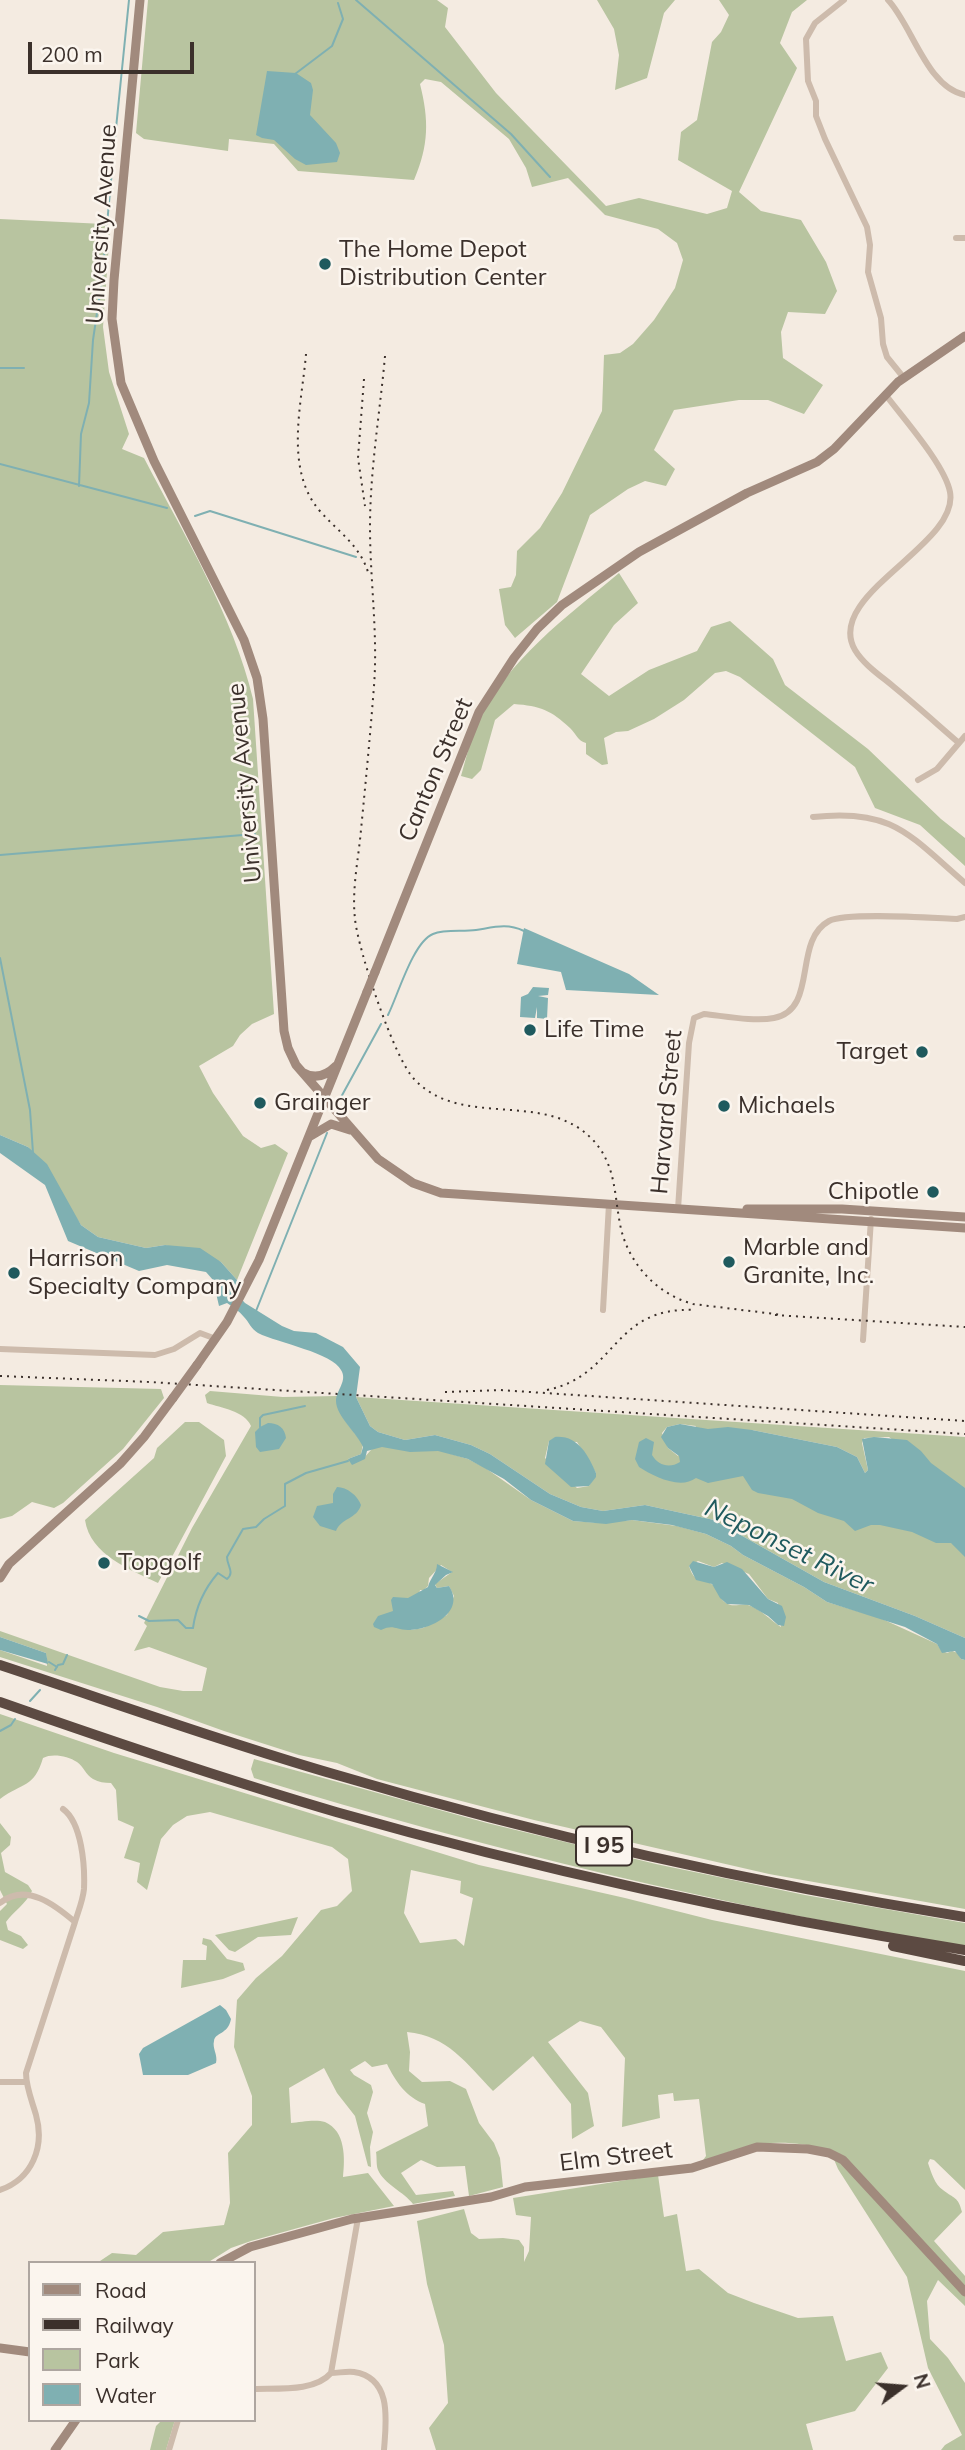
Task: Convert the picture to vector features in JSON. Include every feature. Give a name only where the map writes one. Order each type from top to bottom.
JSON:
[{"type":"highway","name":"I 95","points":[[0,1665],[272,1755],[476,1814],[728,1874],[965,1917]]},
{"type":"highway","name":"I 95","points":[[0,1702],[239,1782],[348,1815],[606,1880],[734,1908],[965,1950]]},
{"type":"highway","points":[[734,1908],[766,1921],[965,1961]]},
{"type":"main road","name":"University Avenue","points":[[140,0],[114,280],[112,319],[115,353],[121,383],[137,425],[239,629],[257,678],[264,719],[284,1031],[289,1053],[299,1069],[386,1166],[404,1178],[431,1190],[453,1194],[965,1228]]},
{"type":"main road","name":"Canton Street","points":[[0,1578],[5,1566],[120,1464],[151,1429],[231,1315],[265,1245],[479,712],[514,658],[537,629],[562,605],[639,552],[747,493],[817,462],[834,449],[904,378],[965,336]]},
{"type":"main road","points":[[299,1069],[309,1076],[320,1076],[337,1065]]},
{"type":"main road","points":[[308,1138],[331,1124],[355,1133]]},
{"type":"main road","name":"University Avenue","points":[[728,1211],[762,1208],[965,1217]]},
{"type":"main road","name":"Elm Street","points":[[224,2261],[250,2247],[358,2218],[491,2197],[525,2187],[692,2168],[757,2147],[808,2149],[829,2153],[843,2161],[965,2292]]},
{"type":"main road","points":[[0,2348],[28,2352]]},
{"type":"main road","points":[[55,2450],[75,2422]]},
{"type":"street","points":[[844,0],[815,23],[806,39],[808,81],[816,102],[816,116],[825,139],[867,227],[870,245],[868,272],[881,318],[883,344],[887,357],[904,378]]},
{"type":"street","points":[[888,0],[936,76],[947,86],[965,95]]},
{"type":"street","points":[[956,238],[965,238]]},
{"type":"street","points":[[886,394],[943,473],[950,489],[950,510],[940,524],[853,615],[850,638],[858,654],[872,669],[959,743]]},
{"type":"street","points":[[918,780],[937,769],[965,736]]},
{"type":"street","points":[[814,817],[862,815],[896,826],[965,883]]},
{"type":"street","name":"Harvard Street","points":[[678,1209],[689,1043],[691,1027],[696,1017],[704,1014],[771,1018],[788,1011],[798,998],[813,936],[832,920],[852,917],[965,917]]},
{"type":"street","points":[[603,1310],[609,1204]]},
{"type":"street","points":[[863,1340],[872,1211]]},
{"type":"street","points":[[0,1349],[145,1355],[169,1351],[200,1333],[216,1339]]},
{"type":"street","points":[[0,2190],[11,2186],[25,2175],[39,2145],[37,2118],[26,2082],[28,2066],[84,1889],[76,1825],[69,1813],[63,1809]]},
{"type":"street","points":[[0,1903],[14,1896],[40,1897],[75,1922]]},
{"type":"street","points":[[0,2082],[26,2082]]},
{"type":"street","points":[[331,2373],[358,2218]]},
{"type":"street","points":[[256,2389],[316,2384],[331,2373],[354,2372],[374,2381],[384,2396],[387,2416],[384,2450]]},
{"type":"street","points":[[169,2450],[177,2422]]},
{"type":"green space","points":[[148,0],[437,0],[448,8],[445,27],[496,93],[606,206],[639,198],[707,214],[727,208],[732,191],[678,160],[681,132],[697,120],[712,42],[721,32],[729,15],[719,0],[807,0],[792,12],[780,43],[797,68],[739,192],[761,211],[801,220],[826,262],[837,291],[825,314],[788,312],[781,332],[783,358],[823,385],[804,414],[768,400],[739,400],[674,410],[654,450],[675,469],[666,486],[645,481],[628,489],[590,515],[557,602],[515,638],[505,625],[499,589],[511,587],[516,575],[517,551],[540,528],[562,493],[602,411],[604,355],[620,353],[633,344],[654,320],[675,288],[683,260],[677,243],[658,229],[605,215],[568,178],[532,187],[526,168],[509,139],[441,82],[425,79],[420,84],[426,132],[423,155],[414,180],[298,171],[274,144],[229,139],[228,151],[144,139],[136,133]]},
{"type":"green space","points":[[597,0],[675,0],[664,13],[647,78],[615,90],[619,55],[614,29]]},
{"type":"green space","points":[[0,219],[104,224],[110,229],[103,327],[109,372],[129,434],[122,449],[144,458],[191,546],[233,637],[253,699],[274,1014],[252,1024],[233,1046],[199,1066],[213,1093],[243,1136],[261,1148],[275,1144],[288,1153],[237,1280],[221,1262],[165,1245],[146,1248],[98,1237],[81,1225],[28,1147],[0,1135]]},
{"type":"green space","points":[[619,573],[638,603],[614,625],[581,674],[609,696],[649,670],[697,651],[711,627],[730,621],[773,659],[785,685],[868,749],[941,819],[965,838],[965,866],[920,825],[875,808],[855,767],[740,677],[726,671],[715,673],[684,700],[654,719],[604,738],[608,764],[602,765],[586,754],[586,743],[557,717],[538,708],[514,704],[495,720],[481,770],[472,779],[461,776],[477,725],[504,680],[539,641]]},
{"type":"green space","points":[[0,1385],[161,1389],[164,1398],[123,1449],[63,1503],[54,1508],[32,1502],[12,1516],[0,1519]]},
{"type":"green space","points":[[210,1391],[283,1397],[337,1396],[343,1416],[363,1444],[361,1454],[348,1459],[363,1459],[378,1442],[434,1444],[448,1453],[484,1467],[531,1500],[573,1521],[599,1523],[632,1520],[677,1526],[706,1534],[827,1602],[880,1618],[937,1644],[947,1653],[958,1653],[961,1659],[965,1660],[965,1909],[769,1874],[534,1820],[377,1779],[337,1763],[299,1755],[0,1657],[0,1650],[47,1666],[46,1653],[0,1637],[0,1631],[160,1687],[202,1691],[207,1668],[149,1647],[134,1651],[147,1626],[144,1623],[192,1528],[251,1426],[238,1413],[207,1403],[205,1395]],"holes":[[[698,1561],[714,1567],[722,1563],[749,1574],[768,1599],[778,1603],[781,1627],[753,1607],[731,1605],[724,1601],[713,1585],[694,1576],[689,1566]],[[441,1565],[452,1572],[435,1584],[437,1588],[449,1586],[454,1596],[447,1615],[423,1628],[411,1630],[420,1590],[428,1586],[429,1578]]]},
{"type":"green space","points":[[356,1397],[965,1437],[965,1495],[889,1437],[864,1438],[862,1443],[868,1470],[865,1473],[857,1457],[837,1447],[752,1430],[871,1525],[965,1525],[965,1638],[824,1582],[714,1520],[645,1505],[603,1511],[581,1507],[550,1494],[490,1454],[471,1445],[435,1435],[405,1440],[378,1432],[370,1426]],"holes":[[[680,1424],[696,1426],[678,1456],[668,1448],[662,1433],[667,1427]],[[549,1441],[577,1442],[596,1473],[589,1486],[577,1488],[545,1458]]]},
{"type":"green space","points":[[185,1422],[199,1422],[224,1440],[226,1456],[158,1583],[124,1567],[103,1552],[88,1532],[85,1520],[154,1458],[157,1448]]},
{"type":"green space","points":[[0,1714],[114,1753],[479,1865],[712,1920],[965,1971],[965,2190],[934,2160],[930,2159],[928,2163],[940,2188],[957,2200],[962,2212],[934,2241],[965,2276],[965,2306],[938,2280],[927,2301],[930,2339],[948,2358],[965,2383],[965,2450],[941,2450],[962,2435],[928,2368],[907,2277],[838,2169],[830,2150],[795,2144],[764,2144],[734,2150],[701,2163],[706,2156],[699,2099],[674,2101],[673,2093],[658,2095],[660,2118],[622,2127],[625,2058],[601,2027],[580,2021],[548,2042],[588,2093],[594,2126],[572,2139],[571,2104],[533,2056],[493,2091],[465,2061],[445,2045],[434,2039],[407,2032],[409,2071],[422,2082],[450,2081],[466,2089],[479,2123],[494,2143],[500,2158],[503,2187],[469,2196],[465,2166],[437,2167],[421,2160],[401,2173],[416,2195],[453,2191],[455,2196],[413,2204],[381,2175],[377,2168],[376,2152],[428,2126],[425,2104],[402,2088],[387,2064],[372,2067],[365,2061],[350,2070],[371,2085],[373,2092],[367,2113],[373,2132],[370,2147],[371,2167],[368,2166],[355,2116],[337,2093],[324,2068],[289,2088],[291,2123],[317,2121],[332,2126],[343,2146],[343,2177],[368,2173],[394,2206],[334,2218],[251,2241],[231,2248],[210,2261],[100,2261],[112,2253],[136,2255],[163,2232],[224,2225],[230,2203],[228,2153],[252,2125],[252,2096],[234,2047],[237,2000],[256,1978],[282,1956],[321,1910],[337,1906],[352,1891],[348,1859],[332,1847],[210,1812],[187,1816],[173,1825],[161,1839],[147,1890],[137,1882],[140,1863],[124,1858],[134,1827],[118,1820],[116,1790],[111,1783],[93,1779],[73,1760],[51,1756],[43,1758],[32,1780],[0,1799]],"holes":[[[411,1870],[461,1881],[460,1893],[473,1898],[464,1946],[456,1939],[420,1943],[404,1913]]]},
{"type":"green space","points":[[254,1759],[487,1823],[656,1864],[805,1895],[965,1923],[965,1947],[695,1894],[430,1829],[254,1778],[251,1769]]},
{"type":"green space","points":[[0,1823],[11,1837],[10,1845],[1,1853],[5,1872],[28,1885],[32,1891],[6,1922],[8,1930],[21,1936],[28,1945],[23,1949],[0,1940],[0,1911],[7,1904],[0,1890]]},
{"type":"green space","points":[[298,1917],[291,1935],[258,1937],[235,1952],[229,1950],[215,1935]]},
{"type":"green space","points":[[203,1938],[211,1940],[227,1959],[243,1963],[245,1970],[223,1979],[181,1988],[183,1960],[206,1960],[207,1946],[202,1944]]},
{"type":"green space","points":[[658,2175],[664,2217],[677,2214],[686,2271],[699,2269],[728,2293],[798,2318],[833,2316],[846,2361],[881,2352],[888,2368],[855,2411],[806,2424],[813,2450],[436,2450],[429,2428],[448,2403],[444,2345],[427,2284],[417,2221],[464,2209],[471,2233],[479,2239],[519,2240],[524,2247],[524,2262],[529,2251],[531,2217],[516,2215],[513,2198]]},
{"type":"green space","points":[[160,2422],[174,2422],[166,2450],[150,2450],[156,2426]]},
{"type":"water","points":[[267,71],[296,73],[311,83],[313,90],[310,115],[336,143],[340,153],[337,162],[306,165],[274,140],[256,135]]},
{"type":"water","points":[[524,928],[629,974],[659,995],[566,990],[561,972],[517,964]]},
{"type":"water","points":[[533,987],[549,988],[548,995],[538,996],[548,998],[547,1019],[537,1018],[537,1007],[535,1018],[520,1017],[521,997],[528,994]]},
{"type":"water","points":[[0,1135],[28,1147],[47,1164],[81,1225],[98,1237],[146,1248],[165,1245],[200,1248],[221,1262],[237,1280],[234,1291],[245,1303],[282,1326],[294,1331],[316,1333],[343,1347],[360,1367],[356,1397],[370,1426],[378,1432],[405,1440],[435,1435],[471,1445],[490,1454],[550,1494],[581,1507],[603,1511],[645,1505],[714,1520],[824,1582],[965,1638],[965,1660],[955,1651],[942,1653],[937,1644],[905,1627],[827,1602],[706,1534],[672,1525],[632,1520],[606,1524],[573,1521],[531,1500],[504,1479],[468,1459],[438,1451],[410,1452],[382,1447],[367,1451],[365,1459],[352,1465],[348,1459],[361,1454],[363,1447],[337,1407],[343,1374],[336,1364],[316,1353],[258,1333],[227,1303],[219,1306],[213,1280],[206,1272],[167,1265],[139,1271],[68,1241],[45,1185],[0,1153]]},
{"type":"water","points":[[268,1423],[280,1427],[286,1438],[279,1449],[260,1452],[256,1447],[255,1432]]},
{"type":"water","points":[[680,1424],[708,1429],[728,1427],[752,1430],[837,1447],[857,1457],[865,1473],[868,1470],[862,1439],[874,1437],[907,1440],[931,1463],[965,1488],[965,1557],[951,1543],[936,1543],[912,1532],[880,1525],[871,1525],[855,1531],[844,1521],[818,1513],[792,1499],[758,1493],[752,1490],[743,1476],[708,1483],[696,1478],[682,1483],[659,1478],[639,1467],[635,1459],[639,1442],[646,1438],[654,1442],[652,1455],[657,1461],[664,1465],[680,1462],[679,1456],[668,1448],[661,1437],[667,1427]]},
{"type":"water","points":[[555,1437],[570,1439],[586,1453],[596,1473],[589,1486],[571,1487],[545,1464],[549,1441]]},
{"type":"water","points":[[337,1487],[352,1493],[361,1505],[336,1531],[320,1526],[313,1517],[317,1506],[333,1503],[333,1494]]},
{"type":"water","points":[[693,1561],[714,1567],[727,1562],[742,1569],[768,1599],[782,1606],[786,1617],[784,1626],[778,1625],[749,1605],[727,1604],[712,1584],[696,1580],[689,1566]]},
{"type":"water","points":[[437,1564],[453,1572],[435,1585],[437,1588],[449,1586],[453,1595],[453,1604],[444,1618],[417,1629],[392,1627],[381,1630],[374,1627],[378,1616],[393,1611],[393,1597],[408,1598],[428,1587]]},
{"type":"water","points":[[0,1637],[46,1653],[48,1664],[0,1650]]},
{"type":"water","points":[[220,2005],[231,2019],[227,2028],[215,2038],[216,2063],[188,2075],[143,2075],[139,2054],[143,2048]]},
{"type":"waterway","points":[[114,148],[129,0]]},
{"type":"waterway","points":[[356,0],[511,134],[550,177]]},
{"type":"waterway","points":[[295,74],[332,46],[343,19],[338,3]]},
{"type":"waterway","points":[[79,486],[81,434],[89,403],[93,340],[102,279],[112,170]]},
{"type":"waterway","points":[[0,368],[24,368]]},
{"type":"waterway","points":[[0,464],[167,508]]},
{"type":"waterway","points":[[195,516],[210,511],[356,557]]},
{"type":"waterway","points":[[0,855],[255,834]]},
{"type":"waterway","points":[[388,1015],[419,947],[433,934],[501,926],[524,931]]},
{"type":"waterway","points":[[0,958],[30,1110],[33,1153]]},
{"type":"waterway","points":[[340,1099],[381,1024]]},
{"type":"waterway","points":[[256,1311],[327,1133]]},
{"type":"waterway","points":[[260,1427],[260,1418],[263,1415],[305,1406]]},
{"type":"waterway","points":[[139,1616],[149,1621],[178,1620],[186,1628],[193,1628],[201,1598],[209,1585],[218,1573],[227,1579],[229,1576],[231,1571],[227,1557],[243,1529],[256,1527],[285,1506],[285,1484],[306,1473],[348,1461]]},
{"type":"waterway","points":[[55,1670],[58,1665],[63,1664],[67,1655]]},
{"type":"waterway","points":[[49,1662],[57,1667]]},
{"type":"waterway","points":[[30,1701],[40,1690]]},
{"type":"waterway","points":[[0,1731],[11,1725],[15,1719]]},
{"type":"railway","points":[[306,354],[298,435],[302,475],[308,493],[319,510],[359,553],[368,572]]},
{"type":"railway","points":[[385,356],[370,506],[374,686],[354,899],[355,919],[363,954],[387,1027],[414,1079],[433,1094],[455,1103],[550,1116],[572,1124],[592,1139],[606,1158],[610,1169],[620,1224],[629,1251],[645,1274],[667,1293],[693,1304],[783,1315]]},
{"type":"railway","points":[[364,379],[358,458],[365,506]]},
{"type":"railway","points":[[547,1390],[570,1382],[588,1371],[630,1330],[647,1319],[668,1312],[695,1310]]},
{"type":"railway","points":[[775,1315],[965,1327]]},
{"type":"railway","points":[[0,1376],[150,1382],[965,1434]]},
{"type":"railway","points":[[445,1392],[500,1390],[965,1421]]},
{"type":"place","name":"The Home Depot Distribution Center","points":[[325,264]]},
{"type":"place","name":"Life Time","points":[[530,1030]]},
{"type":"place","name":"Target","points":[[922,1052]]},
{"type":"place","name":"Grainger","points":[[260,1103]]},
{"type":"place","name":"Michaels","points":[[724,1106]]},
{"type":"place","name":"Chipotle","points":[[933,1192]]},
{"type":"place","name":"Marble and Granite, Inc.","points":[[729,1262]]},
{"type":"place","name":"Harrison Specialty Company","points":[[14,1273]]},
{"type":"place","name":"Topgolf","points":[[104,1563]]},
{"type":"water label","name":"Neponset River","points":[[789,1547]]}]
